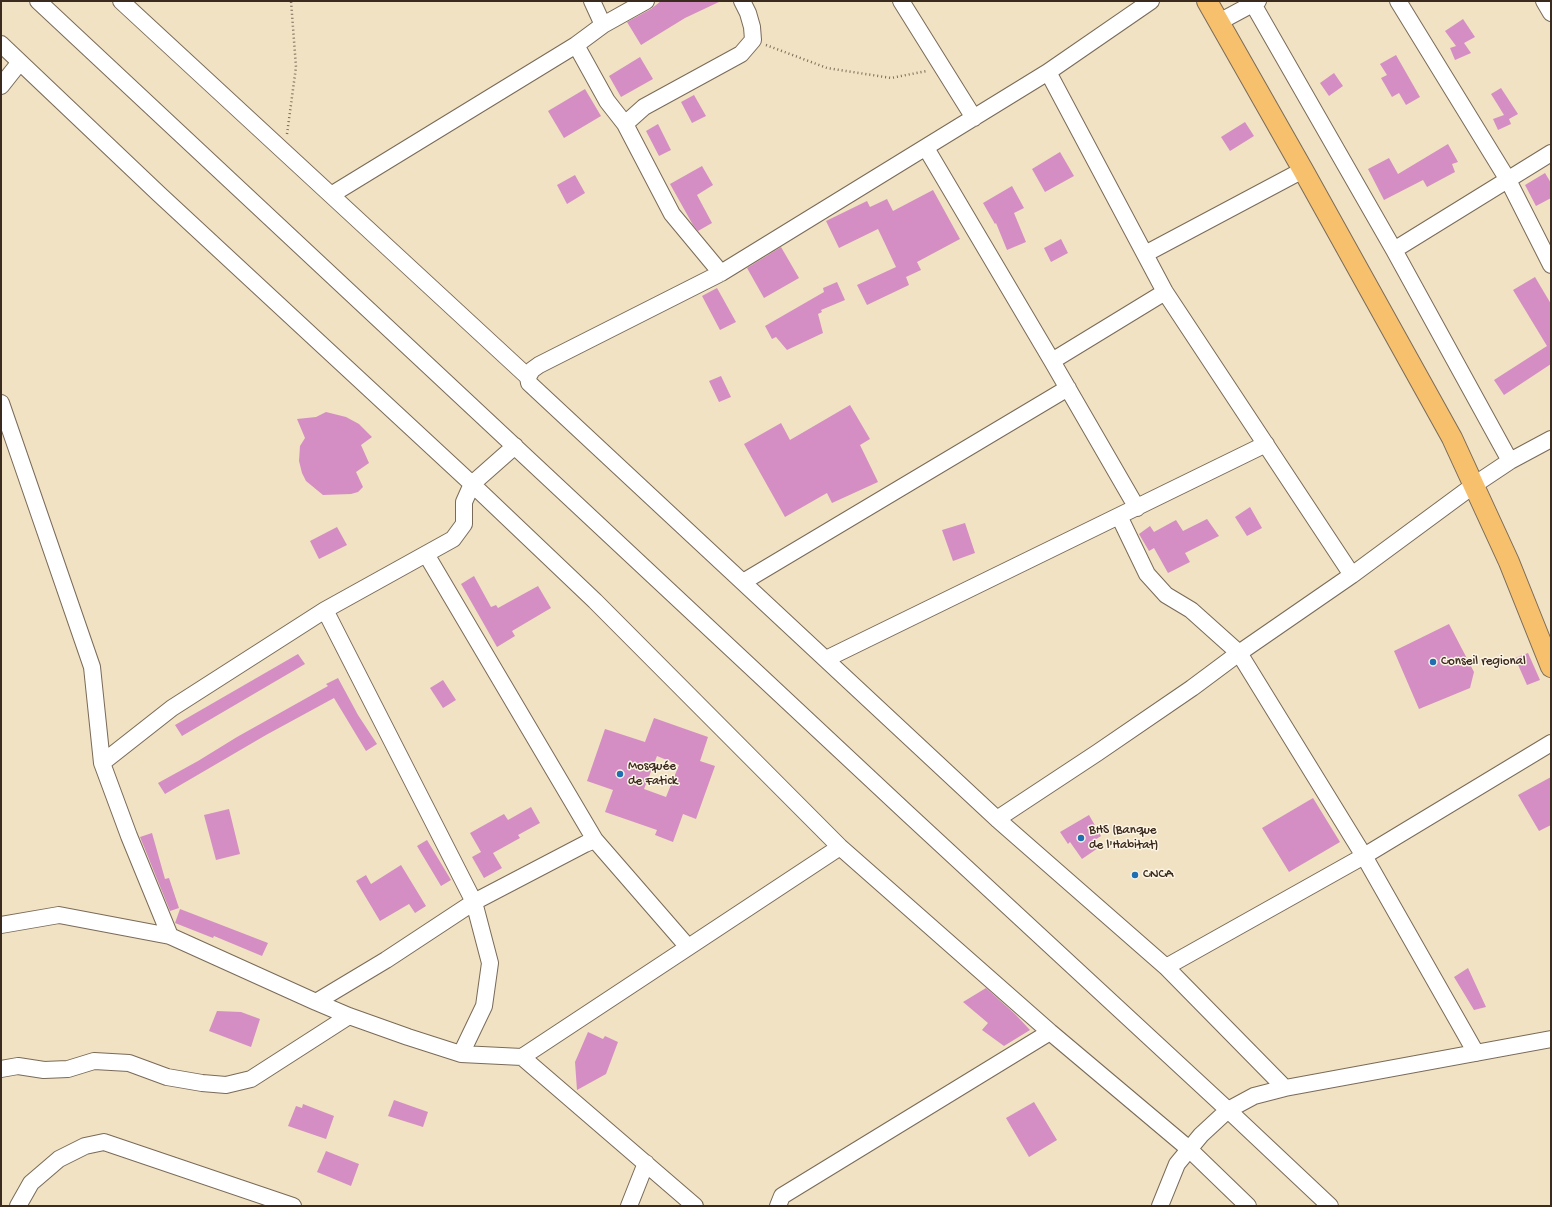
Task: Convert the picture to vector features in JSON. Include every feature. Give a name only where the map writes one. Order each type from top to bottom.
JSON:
[{"type":"main road","points":[[1207,1],[1452,438],[1509,562],[1545,635],[1551,667]]},
{"type":"street","points":[[38,1],[1330,1206]]},
{"type":"street","points":[[121,1],[528,377],[529,383],[997,819],[1166,967],[1285,1088]]},
{"type":"street","points":[[592,1],[603,25]]},
{"type":"street","points":[[331,195],[576,45],[603,25],[646,1]]},
{"type":"street","points":[[625,124],[644,107],[741,54],[753,40],[750,20],[742,1]]},
{"type":"street","points":[[901,1],[974,118]]},
{"type":"street","points":[[528,377],[539,365],[721,273],[1048,72],[1151,1]]},
{"type":"street","points":[[1398,1],[1508,180],[1551,265]]},
{"type":"street","points":[[1544,1],[1551,13]]},
{"type":"street","points":[[1219,22],[1255,3],[1394,250],[1510,461]]},
{"type":"street","points":[[1,44],[159,194],[472,484],[595,601],[840,847],[1050,1032],[1189,1149],[1248,1206]]},
{"type":"street","points":[[576,45],[607,101],[625,124],[672,214],[721,273]]},
{"type":"street","points":[[1,86],[20,62]]},
{"type":"street","points":[[1048,72],[1165,292],[1352,575]]},
{"type":"street","points":[[926,148],[1137,508]]},
{"type":"street","points":[[1394,250],[1551,153]]},
{"type":"street","points":[[1145,254],[1303,170]]},
{"type":"street","points":[[1052,361],[1165,292]]},
{"type":"street","points":[[743,582],[1068,388]]},
{"type":"street","points":[[1,403],[92,667],[102,763],[129,836],[170,936]]},
{"type":"street","points":[[997,819],[1192,688],[1239,653],[1352,575],[1474,485],[1510,461],[1551,439]]},
{"type":"street","points":[[826,659],[1266,444]]},
{"type":"street","points":[[102,763],[172,708],[325,610],[453,539],[464,524],[464,502],[472,484],[515,446]]},
{"type":"street","points":[[1119,516],[1147,574],[1166,595],[1191,610],[1239,653],[1364,856],[1476,1053]]},
{"type":"street","points":[[426,554],[595,840],[688,947]]},
{"type":"street","points":[[325,610],[474,902],[490,963],[484,1006],[461,1054]]},
{"type":"street","points":[[1166,967],[1364,856],[1551,743]]},
{"type":"street","points":[[316,1002],[386,960],[474,902],[595,840]]},
{"type":"street","points":[[1,925],[59,915],[170,936],[349,1016],[461,1054],[522,1057],[840,847]]},
{"type":"street","points":[[1,1069],[18,1066],[44,1070],[68,1069],[94,1061],[129,1063],[168,1077],[202,1083],[226,1085],[251,1079],[349,1016]]},
{"type":"street","points":[[778,1206],[782,1196],[1050,1032]]},
{"type":"street","points":[[1160,1206],[1178,1164],[1189,1149],[1201,1135],[1228,1110],[1254,1096],[1285,1088],[1551,1039]]},
{"type":"street","points":[[522,1057],[695,1206]]},
{"type":"street","points":[[18,1206],[31,1183],[59,1159],[84,1146],[104,1142],[293,1206]]},
{"type":"street","points":[[629,1206],[646,1163]]},
{"type":"path","points":[[284,152],[296,66],[291,1]]},
{"type":"path","points":[[753,40],[827,68],[891,78],[943,68]]},
{"type":"building","points":[[661,1],[721,1],[685,18],[641,45],[627,22],[651,9]]},
{"type":"building","points":[[1463,19],[1475,37],[1464,43],[1471,53],[1455,60],[1450,48],[1456,46],[1445,31]]},
{"type":"building","points":[[1396,55],[1420,97],[1406,105],[1399,93],[1392,97],[1381,78],[1387,75],[1380,64]]},
{"type":"building","points":[[640,57],[653,79],[621,97],[609,76]]},
{"type":"building","points":[[1334,73],[1343,86],[1329,96],[1320,83]]},
{"type":"building","points":[[1501,88],[1518,114],[1509,119],[1511,124],[1498,130],[1493,119],[1504,115],[1491,94]]},
{"type":"building","points":[[585,89],[601,116],[564,138],[548,111]]},
{"type":"building","points":[[694,95],[706,116],[692,123],[681,102]]},
{"type":"building","points":[[1245,122],[1254,136],[1230,151],[1221,137]]},
{"type":"building","points":[[658,124],[671,150],[659,156],[646,131]]},
{"type":"building","points":[[1448,144],[1458,162],[1452,164],[1455,172],[1427,187],[1423,180],[1384,200],[1368,169],[1389,158],[1398,174]]},
{"type":"building","points":[[1060,152],[1074,176],[1045,192],[1032,169]]},
{"type":"building","points":[[702,166],[713,185],[697,195],[712,223],[698,231],[693,225],[670,184]]},
{"type":"building","points":[[1545,173],[1551,183],[1551,198],[1536,206],[1525,185]]},
{"type":"building","points":[[575,175],[585,193],[567,204],[557,185]]},
{"type":"building","points":[[1012,186],[1024,208],[1014,213],[1026,242],[1007,250],[996,223],[995,224],[983,203]]},
{"type":"building","points":[[933,190],[960,239],[917,262],[921,270],[906,277],[909,285],[867,305],[857,285],[896,267],[878,229],[839,248],[826,221],[867,201],[870,207],[887,199],[893,211]]},
{"type":"building","points":[[1061,239],[1068,253],[1051,262],[1044,248]]},
{"type":"building","points":[[781,247],[799,278],[764,298],[747,268]]},
{"type":"building","points":[[1535,277],[1551,304],[1551,364],[1504,395],[1494,380],[1547,346],[1513,290]]},
{"type":"building","points":[[837,282],[845,300],[821,310],[822,312],[818,314],[823,333],[787,350],[776,337],[772,339],[765,326],[824,292],[823,288]]},
{"type":"building","points":[[717,288],[736,322],[720,330],[702,296]]},
{"type":"building","points":[[721,376],[731,397],[719,402],[709,381]]},
{"type":"building","points":[[850,405],[870,439],[860,445],[878,482],[832,503],[827,493],[785,517],[744,444],[781,423],[790,440]]},
{"type":"building","points":[[326,412],[346,417],[359,424],[372,437],[361,445],[369,463],[356,472],[363,487],[358,492],[351,494],[323,495],[306,481],[302,473],[299,461],[300,446],[305,438],[297,419],[316,417]]},
{"type":"building","points":[[1250,507],[1262,528],[1247,536],[1235,517]]},
{"type":"building","points":[[1207,519],[1219,536],[1185,553],[1190,562],[1168,573],[1154,548],[1149,551],[1139,534],[1150,526],[1154,532],[1176,520],[1183,531]]},
{"type":"building","points":[[965,523],[975,553],[953,561],[942,530]]},
{"type":"building","points":[[337,527],[347,545],[319,559],[310,541]]},
{"type":"building","points":[[474,576],[491,607],[496,605],[498,608],[538,586],[551,608],[512,631],[515,636],[497,647],[461,584]]},
{"type":"building","name":"Conseil regional","points":[[1449,624],[1474,672],[1470,688],[1419,709],[1394,651]]},
{"type":"building","points":[[1528,653],[1540,680],[1527,685],[1515,658]]},
{"type":"building","points":[[298,654],[305,664],[182,736],[175,725]]},
{"type":"building","points":[[338,678],[358,715],[377,744],[366,751],[334,698],[266,735],[165,794],[158,783],[328,686],[326,684]]},
{"type":"building","points":[[443,680],[456,700],[443,708],[430,688]]},
{"type":"building","name":"Mosquée de Fatick","points":[[654,718],[708,737],[700,761],[715,766],[696,819],[683,814],[673,842],[655,835],[657,830],[605,812],[613,790],[587,781],[605,729],[645,742]],"holes":[[[657,756],[679,765],[666,797],[644,789]]]},
{"type":"building","points":[[1551,777],[1551,825],[1539,831],[1518,795]]},
{"type":"building","points":[[1313,798],[1340,842],[1289,872],[1262,828]]},
{"type":"building","points":[[531,807],[540,823],[518,835],[520,838],[493,853],[502,868],[484,878],[472,857],[481,852],[470,833],[504,814],[508,820]]},
{"type":"building","points":[[229,809],[240,854],[216,860],[204,815]]},
{"type":"building","name":"BHS (Banque de l'Habitat)","points":[[1089,815],[1101,836],[1093,841],[1098,848],[1082,859],[1070,842],[1068,844],[1060,832]]},
{"type":"building","points":[[152,833],[165,879],[169,878],[179,908],[170,911],[140,837]]},
{"type":"building","points":[[427,840],[451,880],[441,886],[417,846]]},
{"type":"building","points":[[401,865],[426,906],[415,913],[409,904],[380,921],[356,881],[366,875],[371,884]]},
{"type":"building","points":[[180,909],[268,943],[262,956],[214,936],[213,938],[175,923]]},
{"type":"building","points":[[1468,968],[1486,1007],[1474,1010],[1454,977]]},
{"type":"building","points":[[986,988],[1015,1014],[1030,1030],[1004,1046],[982,1030],[988,1023],[963,1002]]},
{"type":"building","points":[[217,1011],[241,1012],[260,1019],[251,1047],[209,1031]]},
{"type":"building","points":[[588,1032],[603,1039],[605,1036],[618,1042],[606,1074],[577,1090],[575,1062]]},
{"type":"building","points":[[394,1100],[428,1112],[423,1127],[388,1116]]},
{"type":"building","points":[[1034,1102],[1057,1140],[1029,1157],[1006,1118]]},
{"type":"building","points":[[303,1104],[334,1116],[326,1139],[288,1126],[296,1106],[302,1108]]},
{"type":"building","points":[[326,1151],[359,1164],[351,1186],[317,1172]]},
{"type":"place","name":"Conseil regional","points":[[1433,662]]},
{"type":"place","name":"Mosquée de Fatick","points":[[620,774]]},
{"type":"place","name":"BHS (Banque de l'Habitat)","points":[[1081,838]]},
{"type":"place","name":"CNCA","points":[[1135,875]]}]
